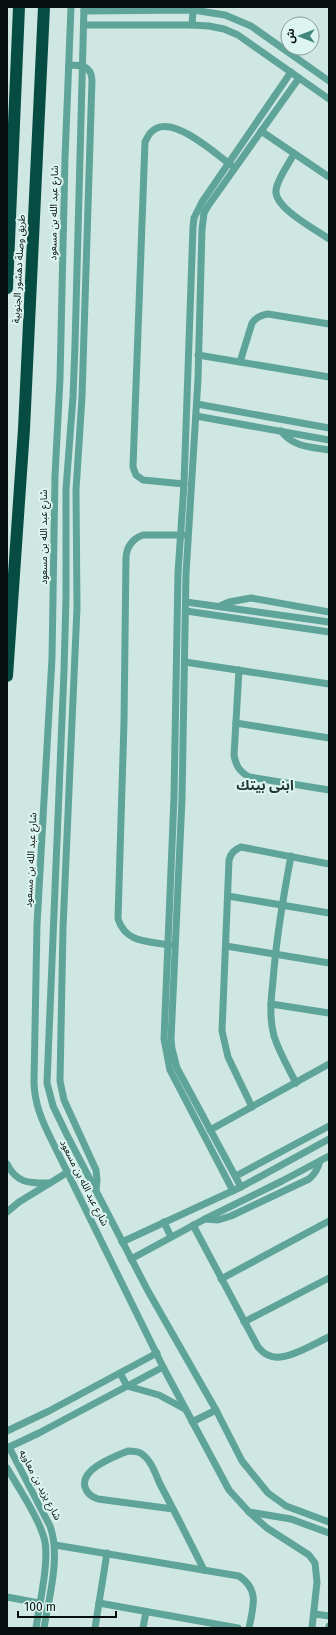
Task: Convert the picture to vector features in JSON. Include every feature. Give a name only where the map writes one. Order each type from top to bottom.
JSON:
[{"type":"highway","name":"طريق وصلة دهشور الجنوبية","points":[[7,288],[19,7]]},
{"type":"highway","name":"طريق وصلة دهشور الجنوبية","points":[[7,676],[24,430],[44,7]]},
{"type":"street","name":"شارع عبد الله بن مسعود","points":[[71,7],[65,158],[60,379],[55,476],[52,658],[35,989],[35,1096],[42,1120],[163,1367],[229,1490],[248,1512],[313,1560],[317,1576],[315,1614],[312,1628]]},
{"type":"street","name":"شارع عبد الله بن مسعود","points":[[84,9],[76,324],[73,397],[66,489],[64,647],[47,1071],[49,1095],[58,1117],[122,1242],[148,1291],[216,1410],[242,1461],[268,1493],[286,1506],[329,1522]]},
{"type":"street","points":[[84,9],[193,10],[225,15],[251,26],[329,81]]},
{"type":"street","points":[[192,25],[193,10]]},
{"type":"street","points":[[84,25],[192,25],[224,29],[238,35],[329,99]]},
{"type":"street","points":[[69,64],[83,65],[88,68],[91,73],[92,80],[85,324],[76,490],[78,608],[68,793],[62,948],[60,1081],[61,1091],[96,1170],[96,1190]]},
{"type":"street","points":[[171,985],[169,945],[178,573],[184,484],[194,218],[202,202],[290,72]]},
{"type":"street","points":[[241,1187],[210,1130],[182,1085],[170,1070],[164,1039],[171,985],[178,879],[186,646],[186,602],[197,404],[203,220],[208,206],[299,78]]},
{"type":"street","points":[[184,484],[143,480],[136,474],[133,467],[145,142],[149,134],[157,128],[166,126],[176,128],[188,134],[235,168]]},
{"type":"street","points":[[261,131],[329,177]]},
{"type":"street","points":[[294,154],[276,189],[278,200],[285,208],[329,239]]},
{"type":"street","points":[[65,158],[80,158]]},
{"type":"street","points":[[78,242],[87,242]]},
{"type":"street","points":[[240,362],[252,323],[255,319],[263,315],[268,314],[329,324]]},
{"type":"street","points":[[76,324],[85,324]]},
{"type":"street","points":[[198,355],[329,377]]},
{"type":"street","points":[[188,378],[198,379]]},
{"type":"street","points":[[73,397],[82,397]]},
{"type":"street","points":[[197,404],[329,428]]},
{"type":"street","points":[[196,416],[329,440]]},
{"type":"street","points":[[281,432],[291,442],[298,445],[329,450]]},
{"type":"street","points":[[66,489],[76,490]]},
{"type":"street","points":[[169,945],[135,940],[127,935],[121,928],[118,918],[125,714],[126,557],[129,545],[137,537],[149,534],[189,535]]},
{"type":"street","points":[[219,606],[235,600],[251,598],[329,612]]},
{"type":"street","points":[[186,602],[329,622]]},
{"type":"street","points":[[186,611],[329,632]]},
{"type":"street","points":[[177,646],[186,646]]},
{"type":"street","points":[[64,647],[76,647]]},
{"type":"street","points":[[185,662],[329,684]]},
{"type":"street","points":[[239,670],[234,755],[236,764],[241,772],[249,777],[329,790]]},
{"type":"street","points":[[61,720],[72,720]]},
{"type":"street","points":[[236,723],[329,738]]},
{"type":"street","points":[[58,793],[68,793]]},
{"type":"street","points":[[252,1107],[228,1057],[222,1031],[229,860],[235,849],[241,847],[329,864]]},
{"type":"street","points":[[290,856],[275,954],[271,1020],[274,1035],[296,1083]]},
{"type":"street","points":[[171,879],[178,879]]},
{"type":"street","points":[[228,896],[329,913]]},
{"type":"street","points":[[226,946],[329,963]]},
{"type":"street","points":[[52,948],[62,948]]},
{"type":"street","points":[[35,989],[50,990]]},
{"type":"street","points":[[271,1004],[329,1013]]},
{"type":"street","points":[[210,1130],[329,1064]]},
{"type":"street","points":[[182,1085],[233,1191]]},
{"type":"street","points":[[236,1176],[329,1126]]},
{"type":"street","points":[[122,1242],[233,1191],[329,1139]]},
{"type":"street","points":[[302,1154],[309,1167]]},
{"type":"street","points":[[131,1259],[193,1225],[329,1156]]},
{"type":"street","points":[[205,1219],[218,1220],[231,1216],[308,1179],[319,1168],[320,1161]]},
{"type":"street","points":[[7,1164],[12,1173],[25,1182],[52,1182]]},
{"type":"street","points":[[7,1212],[19,1202],[68,1172]]},
{"type":"street","points":[[164,1222],[171,1237]]},
{"type":"street","points":[[221,1278],[329,1222]]},
{"type":"street","points":[[193,1225],[258,1347],[269,1356],[282,1357],[294,1354],[329,1337]]},
{"type":"street","points":[[244,1322],[329,1278]]},
{"type":"street","points":[[7,1432],[157,1353]]},
{"type":"street","points":[[8,1447],[38,1433],[163,1367]]},
{"type":"street","points":[[120,1373],[127,1386],[159,1395],[185,1409]]},
{"type":"street","points":[[192,1422],[216,1410]]},
{"type":"street","name":"شارع يزيد بن معاويه","points":[[8,1447],[50,1526],[55,1545],[52,1577],[44,1628]]},
{"type":"street","points":[[173,1509],[98,1499],[88,1493],[84,1481],[86,1474],[92,1469],[128,1451],[134,1451],[142,1454],[148,1460],[173,1509],[204,1570]]},
{"type":"street","points":[[7,1463],[9,1461],[16,1462]]},
{"type":"street","name":"شارع يزيد بن معاويه","points":[[7,1468],[42,1531],[46,1552],[36,1628]]},
{"type":"street","points":[[248,1512],[291,1519],[329,1533]]},
{"type":"street","points":[[55,1545],[239,1576],[247,1582],[252,1589],[254,1598],[249,1628]]},
{"type":"street","points":[[95,1628],[107,1553]]},
{"type":"street","points":[[43,1576],[52,1577]]},
{"type":"street","points":[[7,1597],[39,1602]]},
{"type":"street","points":[[99,1603],[196,1624],[238,1628]]},
{"type":"street","points":[[143,1628],[146,1612]]},
{"type":"street","points":[[315,1614],[329,1616]]},
{"type":"district","name":"ابنى بيتك","points":[[265,785]]}]
